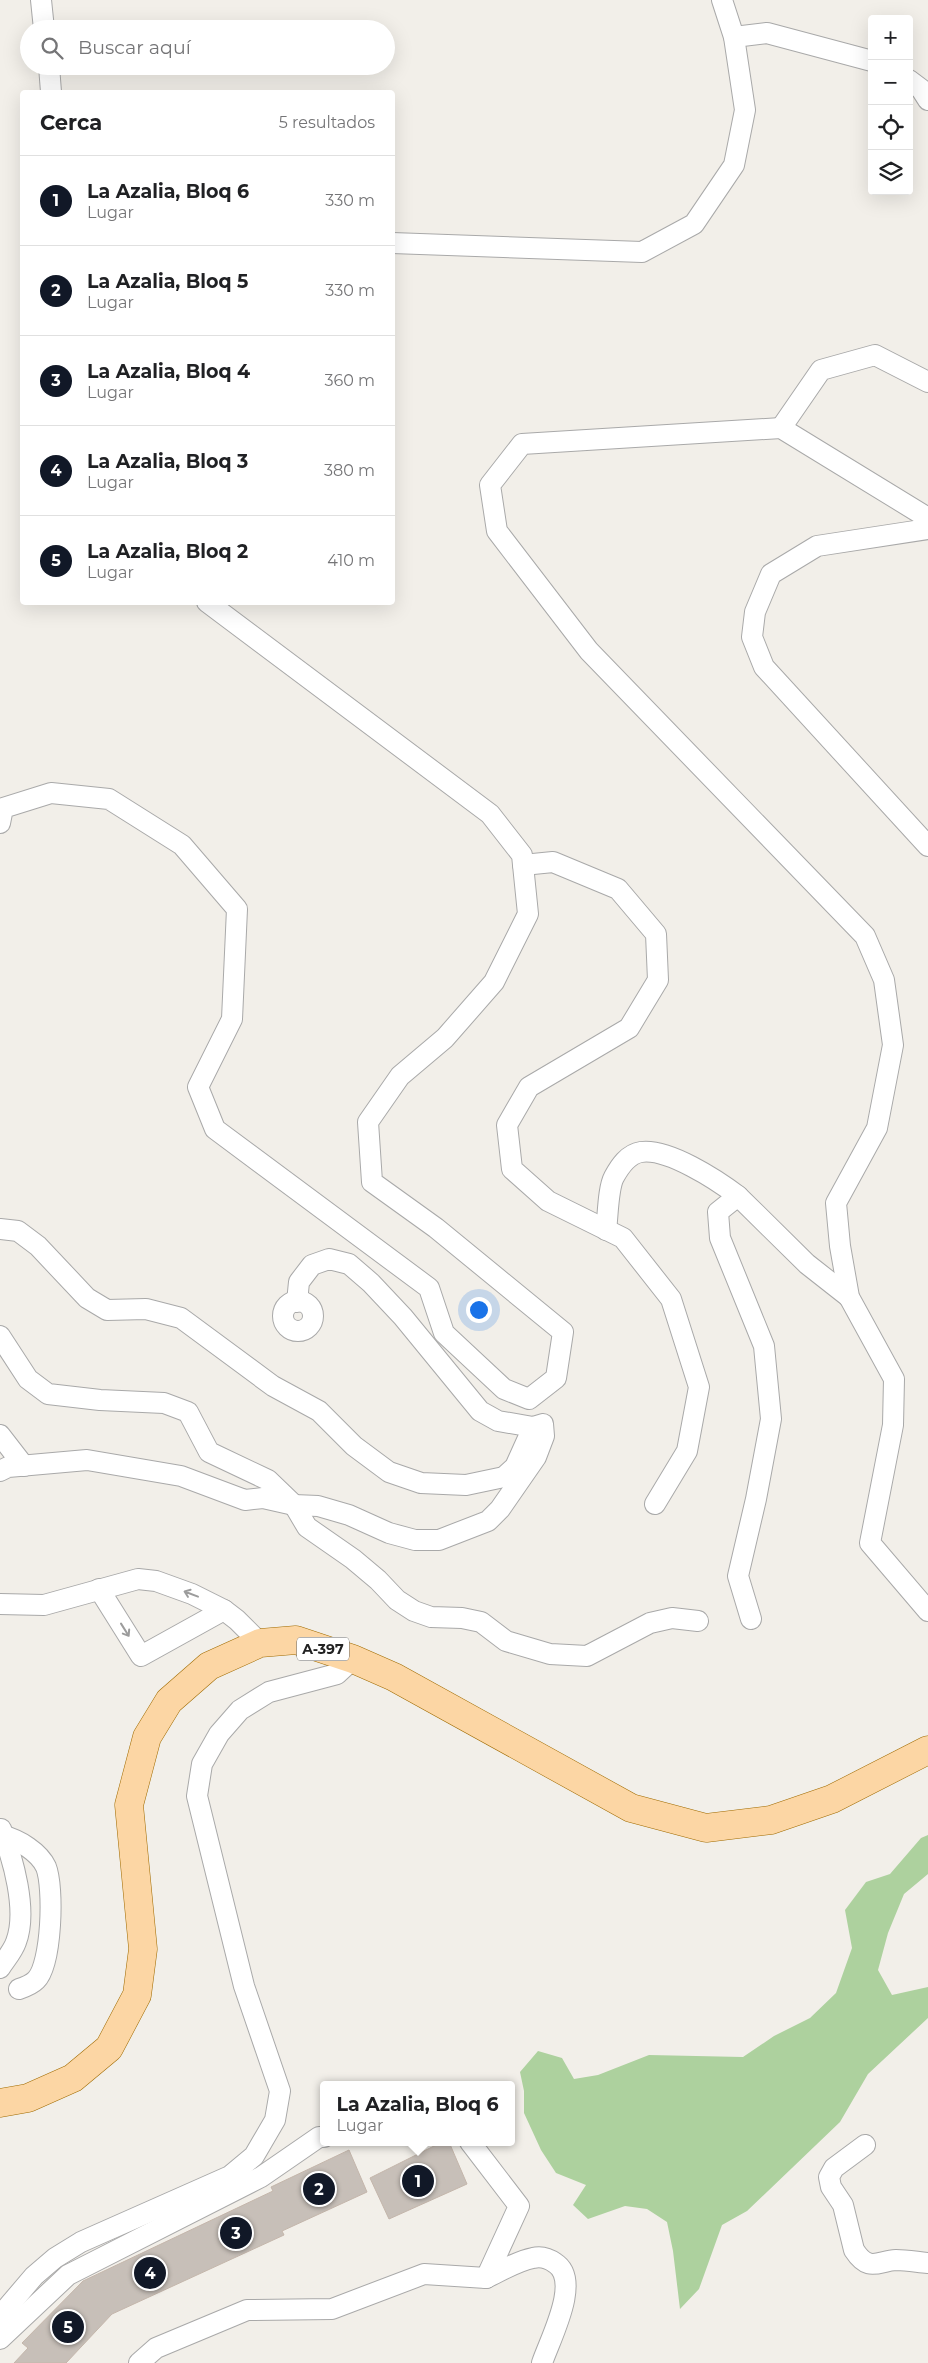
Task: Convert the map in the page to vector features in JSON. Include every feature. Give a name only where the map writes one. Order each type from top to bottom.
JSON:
[{"type":"main road","name":"A-397","points":[[0,2103],[28,2098],[73,2078],[109,2048],[137,1994],[143,1949],[129,1805],[146,1737],[169,1701],[210,1666],[260,1643],[296,1640],[353,1659],[394,1677],[631,1808],[706,1828],[771,1820],[832,1799],[928,1750]]},
{"type":"street","points":[[41,0],[43,20]]},
{"type":"street","points":[[395,242],[642,252],[694,224],[734,165],[745,110],[734,37],[722,0]]},
{"type":"street","points":[[734,37],[767,33],[868,60]]},
{"type":"street","points":[[49,75],[52,90]]},
{"type":"street","points":[[913,83],[921,89],[928,100]]},
{"type":"street","points":[[781,428],[820,370],[875,355],[928,382]]},
{"type":"street","points":[[928,518],[781,428],[522,444],[490,485],[497,531],[589,651],[864,936],[884,980],[894,1045],[877,1128],[836,1204],[840,1246],[849,1297],[894,1379],[892,1425],[870,1543],[928,1611]]},
{"type":"street","points":[[928,529],[817,546],[787,564],[772,574],[755,612],[752,637],[764,667],[928,846]]},
{"type":"street","points":[[0,823],[3,808],[51,793],[109,799],[182,845],[237,909],[232,1019],[198,1086],[215,1129],[430,1288],[444,1333],[504,1389],[529,1398],[556,1378],[563,1332],[436,1228],[372,1182],[368,1122],[400,1076],[445,1038],[494,982],[528,914],[522,855],[490,814],[211,605]]},
{"type":"street","points":[[523,864],[553,862],[618,889],[656,934],[658,980],[629,1028],[529,1087],[507,1125],[512,1169],[548,1202],[622,1238],[671,1299],[699,1387],[687,1451],[655,1504]]},
{"type":"street","points":[[606,1230],[613,1179],[626,1158],[642,1152],[665,1156],[715,1178],[738,1196],[807,1264],[849,1297]]},
{"type":"street","points":[[738,1196],[718,1212],[720,1238],[764,1346],[771,1419],[756,1499],[738,1576],[751,1619]]},
{"type":"street","points":[[0,1229],[18,1231],[31,1241],[87,1298],[108,1310],[146,1309],[181,1318],[273,1386],[319,1411],[354,1446],[389,1472],[421,1483],[466,1485],[504,1477],[515,1467],[533,1427]]},
{"type":"street","points":[[0,1472],[8,1467],[87,1460],[181,1476],[245,1500],[263,1498],[294,1505],[318,1506],[349,1515],[389,1533],[415,1540],[439,1540],[488,1521],[500,1509],[536,1457],[544,1436],[543,1424],[533,1427],[498,1420],[480,1411],[403,1317],[371,1283],[349,1264],[329,1259],[312,1265],[299,1282],[297,1302]]},
{"type":"street","points":[[0,1336],[28,1379],[48,1394],[100,1400],[164,1403],[188,1412],[209,1452],[268,1480],[294,1505],[307,1527],[353,1559],[378,1580],[397,1600],[431,1617],[462,1618],[481,1622],[506,1641],[518,1646],[550,1654],[587,1656],[650,1623],[672,1618],[698,1622]]},
{"type":"street","points":[[0,1436],[24,1466]]},
{"type":"street","points":[[0,1604],[44,1604],[138,1579],[156,1581],[192,1594],[224,1610],[260,1643]]},
{"type":"street","points":[[99,1589],[141,1656],[224,1610]]},
{"type":"street","points":[[0,2316],[34,2276],[55,2258],[81,2242],[230,2176],[254,2156],[275,2120],[280,2091],[244,1986],[198,1796],[202,1764],[219,1734],[240,1710],[269,1692],[337,1674],[353,1659]]},
{"type":"street","points":[[0,1968],[16,1941],[21,1903],[10,1851],[2,1832]]},
{"type":"street","points":[[2,1832],[32,1850],[46,1868],[50,1902],[49,1947],[42,1971],[36,1981],[20,1989]]},
{"type":"street","points":[[0,2339],[68,2275],[261,2177],[320,2137]]},
{"type":"street","points":[[865,2145],[834,2168],[829,2177],[831,2187],[843,2205],[854,2250],[858,2256],[871,2264],[886,2264],[893,2260],[928,2263]]},
{"type":"street","points":[[473,2146],[519,2206],[486,2278]]},
{"type":"street","points":[[139,2363],[156,2348],[247,2310],[332,2309],[424,2274],[486,2278],[534,2257],[548,2259],[562,2269],[567,2283],[565,2297],[542,2363]]},
{"type":"green space","points":[[928,1835],[928,1874],[904,1894],[888,1933],[878,1970],[892,1995],[928,1987],[928,2018],[868,2074],[840,2122],[747,2211],[722,2225],[699,2289],[680,2309],[673,2251],[667,2222],[647,2209],[625,2206],[588,2219],[573,2205],[586,2185],[556,2173],[541,2150],[524,2113],[524,2091],[520,2072],[538,2051],[562,2058],[574,2079],[598,2075],[649,2055],[743,2057],[774,2036],[810,2018],[836,1993],[852,1948],[845,1910],[866,1882],[890,1874],[921,1838]]},
{"type":"building","points":[[434,2146],[451,2146],[467,2184],[389,2219],[370,2178]]},
{"type":"building","points":[[349,2150],[367,2192],[282,2231],[284,2235],[112,2314],[66,2363],[14,2363],[28,2348],[22,2343],[83,2281],[273,2191],[271,2187]]},
{"type":"place","name":"La Azalia, Bloq 6","points":[[418,2181]]},
{"type":"place","name":"La Azalia, Bloq 5","points":[[319,2189]]},
{"type":"place","name":"La Azalia, Bloq 4","points":[[236,2233]]},
{"type":"place","name":"La Azalia, Bloq 3","points":[[150,2273]]},
{"type":"place","name":"La Azalia, Bloq 2","points":[[68,2327]]}]
